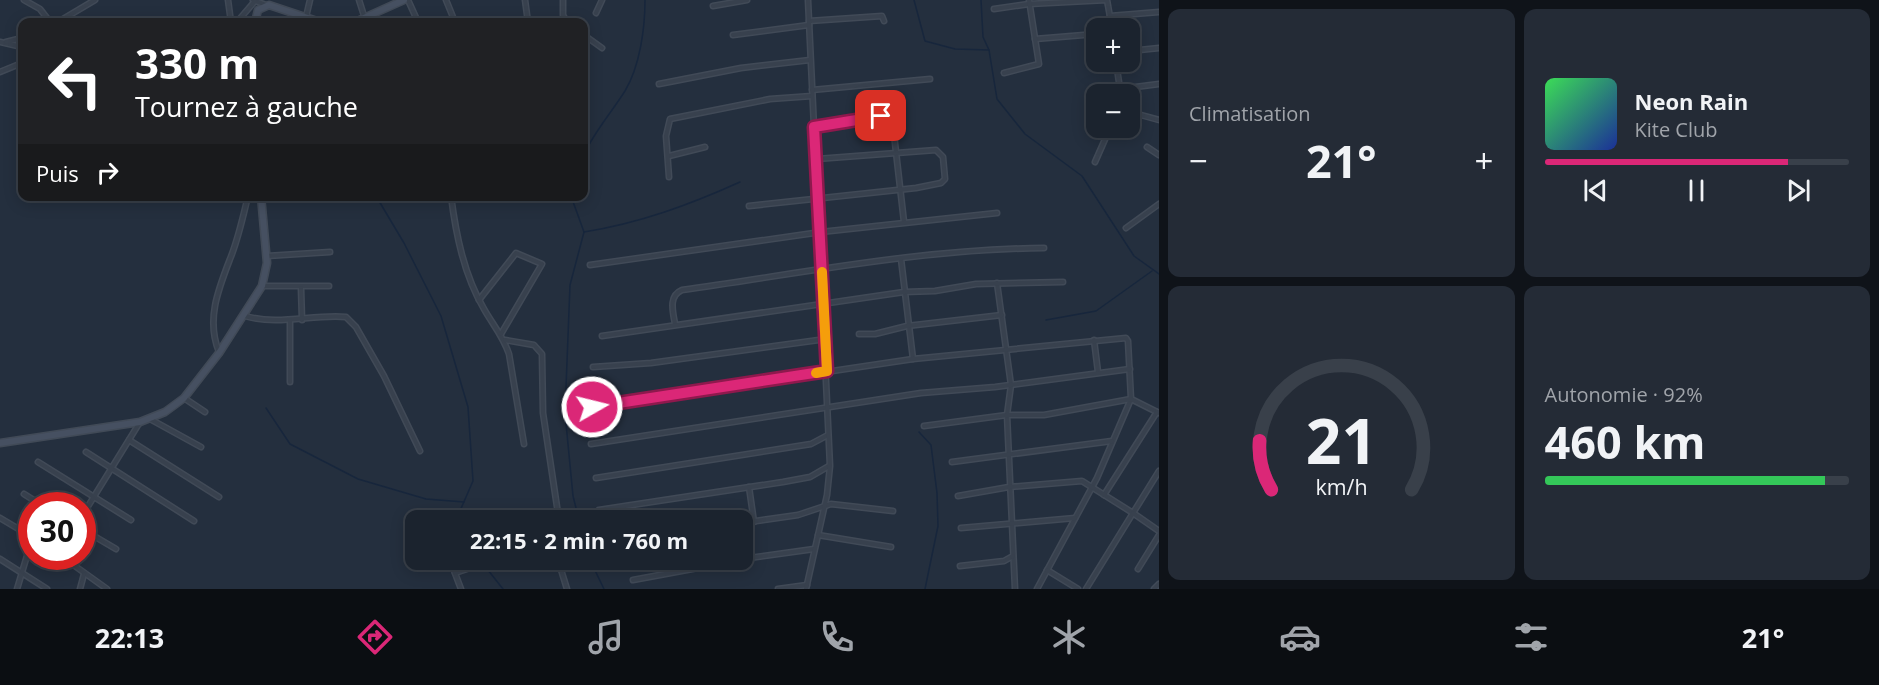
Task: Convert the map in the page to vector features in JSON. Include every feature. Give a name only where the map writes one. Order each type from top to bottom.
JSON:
[{"type":"street","points":[[24,0],[40,9],[47,18]]},
{"type":"street","points":[[65,18],[95,0]]},
{"type":"street","points":[[228,0],[230,18]]},
{"type":"street","points":[[240,18],[254,0],[271,3],[306,17],[310,0]]},
{"type":"street","points":[[359,0],[364,18]]},
{"type":"street","points":[[371,18],[406,0],[416,18]]},
{"type":"street","points":[[446,0],[453,18]]},
{"type":"street","points":[[525,0],[527,18]]},
{"type":"street","points":[[563,0],[565,18]]},
{"type":"street","points":[[596,13],[602,0]]},
{"type":"street","points":[[713,6],[747,0]]},
{"type":"street","points":[[778,589],[806,587],[830,466],[818,159],[814,127],[808,0]]},
{"type":"street","points":[[994,9],[1029,2],[1107,0],[1110,16],[1159,12]]},
{"type":"street","points":[[1004,73],[1039,64],[1029,2]]},
{"type":"street","points":[[256,18],[258,10],[271,3]]},
{"type":"street","points":[[733,35],[809,23],[882,16],[884,21]]},
{"type":"street","points":[[1035,39],[1086,35]]},
{"type":"street","points":[[588,38],[602,48]]},
{"type":"street","points":[[1,43],[18,39]]},
{"type":"street","points":[[1,43],[18,46]]},
{"type":"street","points":[[1140,50],[1159,48]]},
{"type":"street","points":[[659,84],[741,68],[810,60]]},
{"type":"street","points":[[0,72],[18,65]]},
{"type":"street","points":[[669,177],[666,128],[670,119],[770,99],[930,80]]},
{"type":"street","points":[[1140,88],[1159,84]]},
{"type":"street","points":[[1140,115],[1159,120]]},
{"type":"street","points":[[814,127],[890,116],[893,121],[903,222]]},
{"type":"street","points":[[1095,162],[1106,138]]},
{"type":"street","points":[[669,156],[705,147]]},
{"type":"street","points":[[1147,147],[1159,155]]},
{"type":"street","points":[[749,206],[804,202],[819,197],[916,188],[944,182],[943,157],[936,150],[818,159]]},
{"type":"street","points":[[219,353],[213,336],[213,316],[222,277],[247,201]]},
{"type":"street","points":[[0,443],[140,422],[165,412],[184,398],[219,353],[262,286],[266,256],[261,201]]},
{"type":"street","points":[[452,201],[463,262],[479,300],[505,340],[512,367],[524,444]]},
{"type":"street","points":[[1126,228],[1159,204]]},
{"type":"street","points":[[590,265],[821,232],[997,213]]},
{"type":"street","points":[[675,324],[672,300],[677,292],[682,290],[822,268],[962,251],[1044,248]]},
{"type":"street","points":[[266,256],[330,252]]},
{"type":"street","points":[[479,300],[516,253],[542,264],[501,334]]},
{"type":"street","points":[[901,259],[907,326],[913,359]]},
{"type":"street","points":[[602,336],[904,292],[935,291],[997,283],[1062,282]]},
{"type":"street","points":[[997,283],[1011,384],[1007,415],[1016,589]]},
{"type":"street","points":[[262,286],[301,288],[329,286]]},
{"type":"street","points":[[301,288],[302,320]]},
{"type":"street","points":[[244,315],[266,320],[302,320],[341,316],[350,320],[398,402],[420,451]]},
{"type":"street","points":[[859,334],[876,334],[907,326],[1002,315]]},
{"type":"street","points":[[290,320],[290,382]]},
{"type":"street","points":[[592,407],[913,359],[1126,338],[1131,399],[1076,518],[1037,589]]},
{"type":"street","points":[[593,367],[661,362],[826,339]]},
{"type":"street","points":[[505,340],[534,345],[542,354],[543,413],[558,510]]},
{"type":"street","points":[[1094,340],[1098,372]]},
{"type":"street","points":[[591,444],[921,393],[1130,369]]},
{"type":"street","points":[[184,398],[205,412]]},
{"type":"street","points":[[924,426],[1007,415],[1044,415],[1131,399],[1158,412],[1104,495]]},
{"type":"street","points":[[150,419],[201,447]]},
{"type":"street","points":[[96,492],[140,422]]},
{"type":"street","points":[[596,478],[811,444],[829,435]]},
{"type":"street","points":[[129,440],[219,497]]},
{"type":"street","points":[[952,462],[1112,441]]},
{"type":"street","points":[[86,452],[194,521]]},
{"type":"street","points":[[38,462],[85,492]]},
{"type":"street","points":[[599,510],[810,477],[830,466]]},
{"type":"street","points":[[1086,589],[1159,471]]},
{"type":"street","points":[[958,496],[1009,487],[1082,481],[1092,485],[1159,533],[1138,569]]},
{"type":"street","points":[[749,487],[754,522],[798,515],[824,505],[893,512]]},
{"type":"street","points":[[96,499],[131,520]]},
{"type":"street","points":[[0,518],[18,529]]},
{"type":"street","points":[[961,528],[1076,518]]},
{"type":"street","points":[[818,535],[891,547]]},
{"type":"street","points":[[96,537],[116,549]]},
{"type":"street","points":[[753,557],[814,549]]},
{"type":"street","points":[[960,566],[1004,561],[1013,556]]},
{"type":"street","points":[[0,559],[47,589]]},
{"type":"street","points":[[79,570],[107,589]]},
{"type":"street","points":[[454,570],[462,589]]},
{"type":"street","points":[[455,573],[464,570]]},
{"type":"street","points":[[561,570],[567,589]]},
{"type":"street","points":[[633,580],[685,570]]},
{"type":"street","points":[[1047,570],[1078,589]]},
{"type":"street","points":[[17,589],[22,572]]},
{"type":"street","points":[[80,589],[84,574]]},
{"type":"street","points":[[1154,589],[1159,584]]},
{"type":"waterway","points":[[588,147],[630,81],[641,47],[645,0]]},
{"type":"waterway","points":[[914,0],[925,41],[955,49],[989,50]]},
{"type":"waterway","points":[[981,0],[983,37],[989,50],[997,99],[1025,134],[1082,176],[1134,256],[1159,274]]},
{"type":"waterway","points":[[584,232],[625,224],[664,212],[740,182]]},
{"type":"waterway","points":[[379,201],[404,243],[441,316],[468,407],[473,481],[460,510]]},
{"type":"waterway","points":[[573,201],[584,232],[570,285],[565,413],[573,496],[576,510]]},
{"type":"waterway","points":[[1046,320],[1096,311],[1152,271]]},
{"type":"waterway","points":[[266,408],[290,444],[358,479],[426,499],[464,502]]},
{"type":"waterway","points":[[919,432],[931,445],[937,493],[938,526],[925,589]]},
{"type":"waterway","points":[[488,570],[503,589]]},
{"type":"waterway","points":[[595,570],[604,589]]},
{"type":"slow traffic","points":[[816,373],[827,371],[822,272]]},
{"type":"route","points":[[592,407],[827,371],[818,159],[814,127],[881,116]]}]
